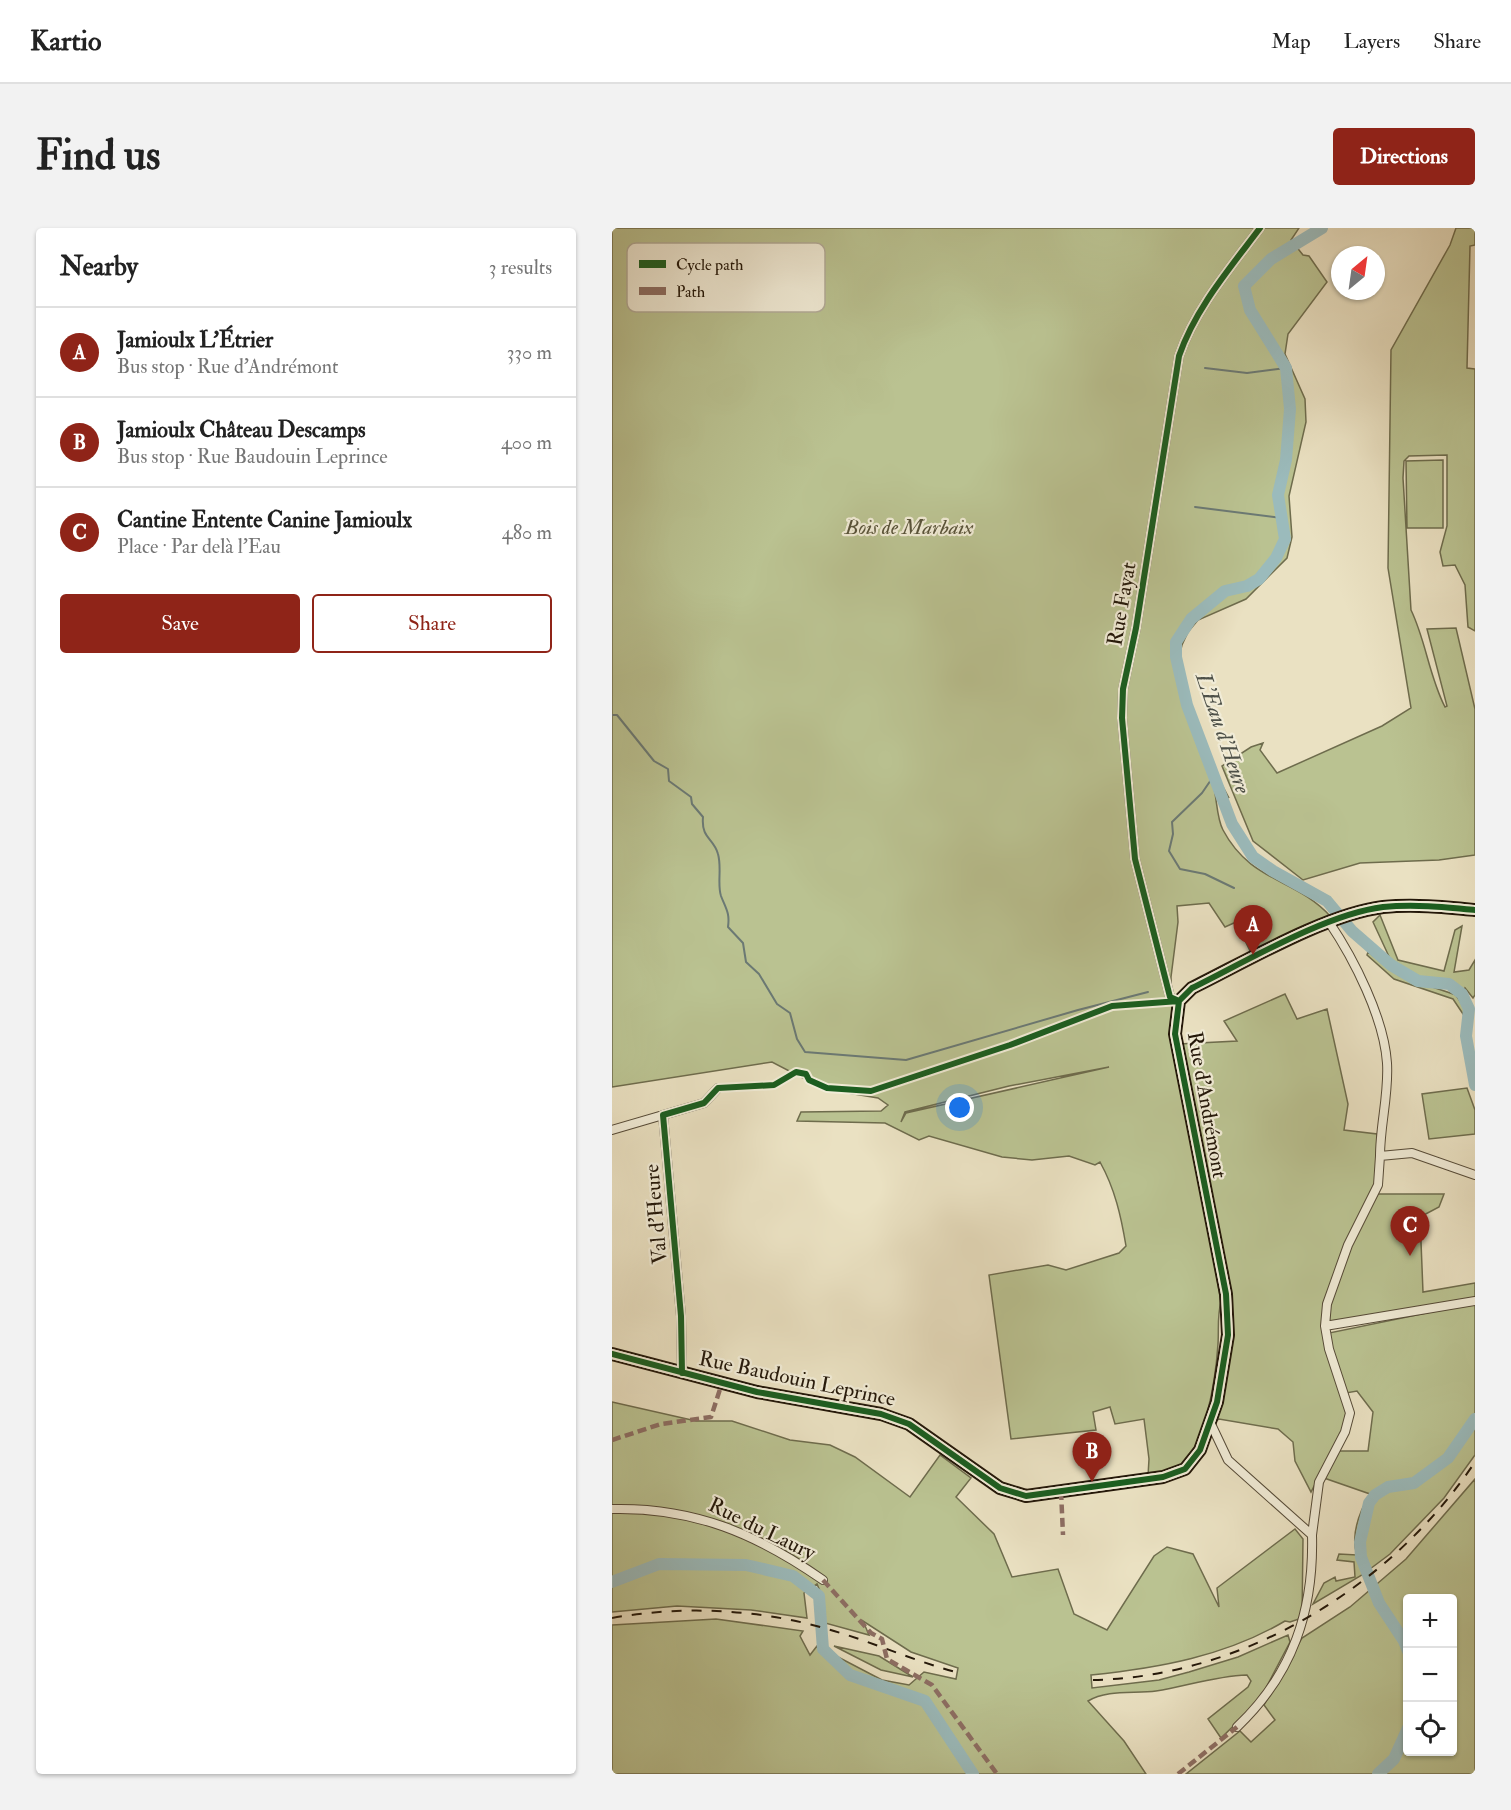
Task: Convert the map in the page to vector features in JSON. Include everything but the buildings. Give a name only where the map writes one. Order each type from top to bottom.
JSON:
[{"type":"street","name":"Rue Fayat","points":[[1179,1001],[1170,997],[1135,859],[1122,736],[1123,689],[1136,628],[1179,356],[1186,334],[1203,307],[1260,228]]},
{"type":"street","points":[[1179,1001],[1192,988],[1330,922],[1356,913],[1407,906],[1475,910]]},
{"type":"street","points":[[1237,1727],[1260,1705],[1297,1642],[1308,1605],[1312,1580],[1312,1535],[1319,1482],[1345,1432],[1350,1413],[1329,1349],[1325,1326],[1327,1304],[1348,1245],[1378,1185],[1380,1130],[1387,1075],[1383,1038],[1348,951],[1330,922]]},
{"type":"street","name":"Rue d'Andrémont","points":[[1179,1001],[1175,1034],[1226,1294],[1228,1335],[1217,1402],[1210,1422]]},
{"type":"street","points":[[612,1130],[704,1103],[718,1088]]},
{"type":"street","name":"Val d'Heure","points":[[663,1115],[681,1316],[682,1373]]},
{"type":"street","points":[[1380,1156],[1412,1153],[1475,1175]]},
{"type":"street","points":[[1325,1326],[1475,1301]]},
{"type":"street","name":"Rue Baudouin Leprince","points":[[612,1353],[758,1392],[880,1414],[909,1424],[1000,1488],[1026,1496],[1163,1477],[1185,1469],[1200,1450],[1210,1422]]},
{"type":"street","points":[[1210,1422],[1228,1460],[1312,1535]]},
{"type":"street","name":"Rue du Laury","points":[[612,1509],[643,1508],[688,1514],[712,1521],[764,1545],[823,1580]]},
{"type":"green space","name":"Bois de Marbaix","points":[[612,228],[1299,228],[1291,240],[1303,255],[1309,256],[1327,282],[1288,334],[1285,354],[1305,399],[1306,422],[1289,496],[1292,537],[1287,558],[1246,599],[1198,620],[1188,632],[1182,645],[1175,673],[1191,727],[1229,798],[1214,788],[1223,830],[1234,847],[1260,871],[1303,894],[1331,917],[1252,955],[1236,922],[1225,927],[1209,903],[1177,906],[1178,922],[1171,977],[1173,1049],[1179,1044],[1237,1041],[1224,1021],[1285,994],[1297,1019],[1327,1009],[1348,1104],[1344,1130],[1377,1134],[1378,1183],[1347,1242],[1322,1319],[1346,1413],[1343,1430],[1311,1492],[1295,1461],[1293,1442],[1278,1429],[1219,1419],[1215,1422],[1230,1315],[1228,1272],[1208,1226],[1221,1302],[1217,1357],[1212,1393],[1202,1431],[1186,1461],[1175,1469],[1148,1476],[1149,1459],[1144,1419],[1115,1424],[1110,1407],[1093,1412],[1096,1430],[1011,1439],[989,1275],[1048,1265],[1066,1270],[1119,1253],[1126,1246],[1117,1203],[1100,1162],[1095,1165],[1069,1156],[1032,1160],[1002,1157],[929,1136],[919,1140],[885,1123],[797,1121],[801,1112],[881,1111],[888,1105],[878,1098],[824,1089],[772,1062],[612,1087]],"holes":[[[1109,1067],[906,1113],[901,1122],[905,1112],[1009,1086]]]},
{"type":"green space","points":[[1456,228],[1475,228],[1475,245],[1470,246],[1467,368],[1475,369],[1475,631],[1468,627],[1465,585],[1455,565],[1443,566],[1440,552],[1447,526],[1447,455],[1409,456],[1404,461],[1403,478],[1411,610],[1445,707],[1447,706],[1427,629],[1456,628],[1475,709],[1475,855],[1439,860],[1360,863],[1303,880],[1253,841],[1222,766],[1251,747],[1263,743],[1260,750],[1277,773],[1382,726],[1411,708],[1388,568],[1391,350],[1450,245]]},
{"type":"green space","points":[[1443,460],[1443,528],[1407,528],[1406,461]]},
{"type":"green space","points":[[1380,915],[1398,960],[1444,971],[1455,930],[1462,926],[1454,972],[1469,970],[1475,960],[1475,995],[1473,998],[1465,988],[1461,996],[1438,981],[1417,977],[1392,963],[1373,922]]},
{"type":"green space","points":[[1368,952],[1400,976],[1456,995],[1467,1012],[1463,1014],[1453,999],[1394,979],[1367,955]]},
{"type":"green space","points":[[1467,1088],[1475,1110],[1475,1134],[1429,1139],[1422,1094]]},
{"type":"green space","points":[[1378,1194],[1444,1194],[1439,1207],[1420,1217],[1423,1292],[1475,1283],[1475,1300],[1329,1323],[1328,1311],[1352,1241]]},
{"type":"green space","points":[[1475,1303],[1475,1455],[1444,1498],[1390,1554],[1362,1575],[1313,1604],[1324,1583],[1335,1577],[1336,1581],[1355,1577],[1354,1562],[1337,1560],[1339,1554],[1357,1555],[1355,1531],[1370,1494],[1324,1478],[1338,1451],[1368,1451],[1373,1412],[1357,1391],[1346,1393],[1332,1353],[1329,1333]]},
{"type":"green space","points":[[612,1402],[696,1421],[732,1421],[790,1440],[830,1445],[855,1457],[910,1497],[940,1455],[971,1478],[956,1497],[994,1534],[1012,1577],[1058,1569],[1074,1614],[1107,1630],[1154,1556],[1167,1547],[1193,1554],[1219,1607],[1217,1588],[1295,1529],[1303,1539],[1302,1618],[1290,1622],[1285,1621],[1263,1633],[1216,1652],[1142,1669],[1091,1675],[1092,1688],[1159,1680],[1238,1657],[1288,1635],[1290,1642],[1259,1701],[1221,1738],[1208,1719],[1248,1687],[1251,1681],[1247,1675],[1212,1679],[1156,1691],[1112,1693],[1088,1701],[1124,1741],[1146,1774],[612,1774],[612,1625],[716,1619],[803,1631],[800,1636],[810,1655],[817,1646],[882,1680],[909,1685],[924,1672],[956,1679],[958,1668],[911,1652],[863,1621],[869,1635],[825,1623],[822,1596],[817,1584],[804,1593],[807,1618],[751,1610],[677,1606],[612,1612]]},
{"type":"green space","points":[[1475,1479],[1475,1774],[1186,1774],[1240,1731],[1251,1742],[1275,1720],[1264,1705],[1302,1638],[1350,1607],[1406,1559]]},
{"type":"green space","points":[[834,1646],[879,1656],[913,1677],[881,1670]]},
{"type":"waterway","name":"L'Eau d'Heure","points":[[1322,228],[1271,259],[1244,286],[1250,310],[1286,368],[1290,409],[1286,460],[1278,495],[1285,539],[1276,558],[1259,579],[1247,586],[1225,591],[1191,619],[1176,642],[1176,657],[1187,705],[1232,824],[1253,857],[1273,871],[1327,901],[1352,931],[1391,965],[1418,981],[1449,984],[1462,994],[1469,1009],[1466,1036],[1475,1085]]},
{"type":"waterway","points":[[1205,368],[1247,373],[1286,368]]},
{"type":"waterway","points":[[1195,507],[1282,518]]},
{"type":"waterway","points":[[612,715],[617,715],[654,761],[668,769],[669,781],[691,797],[692,804],[703,817],[704,830],[718,854],[720,891],[728,914],[728,927],[743,943],[746,962],[759,974],[777,1004],[790,1013],[797,1039],[805,1052],[906,1060],[1148,992]]},
{"type":"waterway","points":[[1215,774],[1202,793],[1172,822],[1173,834],[1169,851],[1180,869],[1205,874],[1234,888]]},
{"type":"waterway","name":"L'Eau d'Heure","points":[[1407,1648],[1379,1603],[1361,1557],[1360,1542],[1369,1503],[1375,1495],[1388,1487],[1414,1483],[1448,1458],[1475,1419]]},
{"type":"waterway","name":"L'Eau d'Heure","points":[[612,1582],[659,1564],[746,1565],[793,1576],[819,1596],[823,1649],[850,1675],[925,1701],[973,1774]]},
{"type":"waterway","name":"L'Eau d'Heure","points":[[1378,1774],[1394,1759],[1403,1739]]},
{"type":"railway","points":[[1093,1680],[1149,1675],[1205,1662],[1258,1642],[1310,1616],[1357,1585],[1402,1548],[1441,1507],[1475,1462]]},
{"type":"railway","points":[[612,1618],[668,1611],[724,1611],[780,1618],[834,1631],[956,1672]]},
{"type":"marked path","points":[[612,1440],[661,1424],[711,1417],[722,1383]]},
{"type":"marked path","points":[[1061,1491],[1063,1535]]},
{"type":"marked path","points":[[823,1580],[871,1633],[882,1639],[887,1659],[932,1685],[997,1774]]},
{"type":"marked path","points":[[1178,1774],[1237,1727]]},
{"type":"cycle path","points":[[1179,1001],[1170,997],[1135,859],[1122,718],[1123,689],[1136,628],[1179,356],[1204,305],[1260,228]]},
{"type":"cycle path","points":[[612,1354],[757,1392],[881,1414],[909,1424],[1000,1488],[1026,1496],[1163,1477],[1185,1469],[1200,1450],[1217,1402],[1228,1335],[1226,1294],[1175,1034],[1179,1001],[1192,988],[1261,953],[1311,929],[1361,911],[1406,906],[1475,910]]},
{"type":"cycle path","points":[[682,1373],[681,1316],[663,1115],[704,1103],[718,1088],[774,1085],[796,1072],[806,1074],[809,1080],[827,1088],[871,1091],[1010,1045],[1112,1006],[1179,1001]]},
{"type":"place","name":"Jamioulx L'Étrier","points":[[1253,955]]},
{"type":"place","name":"Cantine Entente Canine Jamioulx","points":[[1410,1256]]},
{"type":"place","name":"Jamioulx Château Descamps","points":[[1092,1482]]}]
